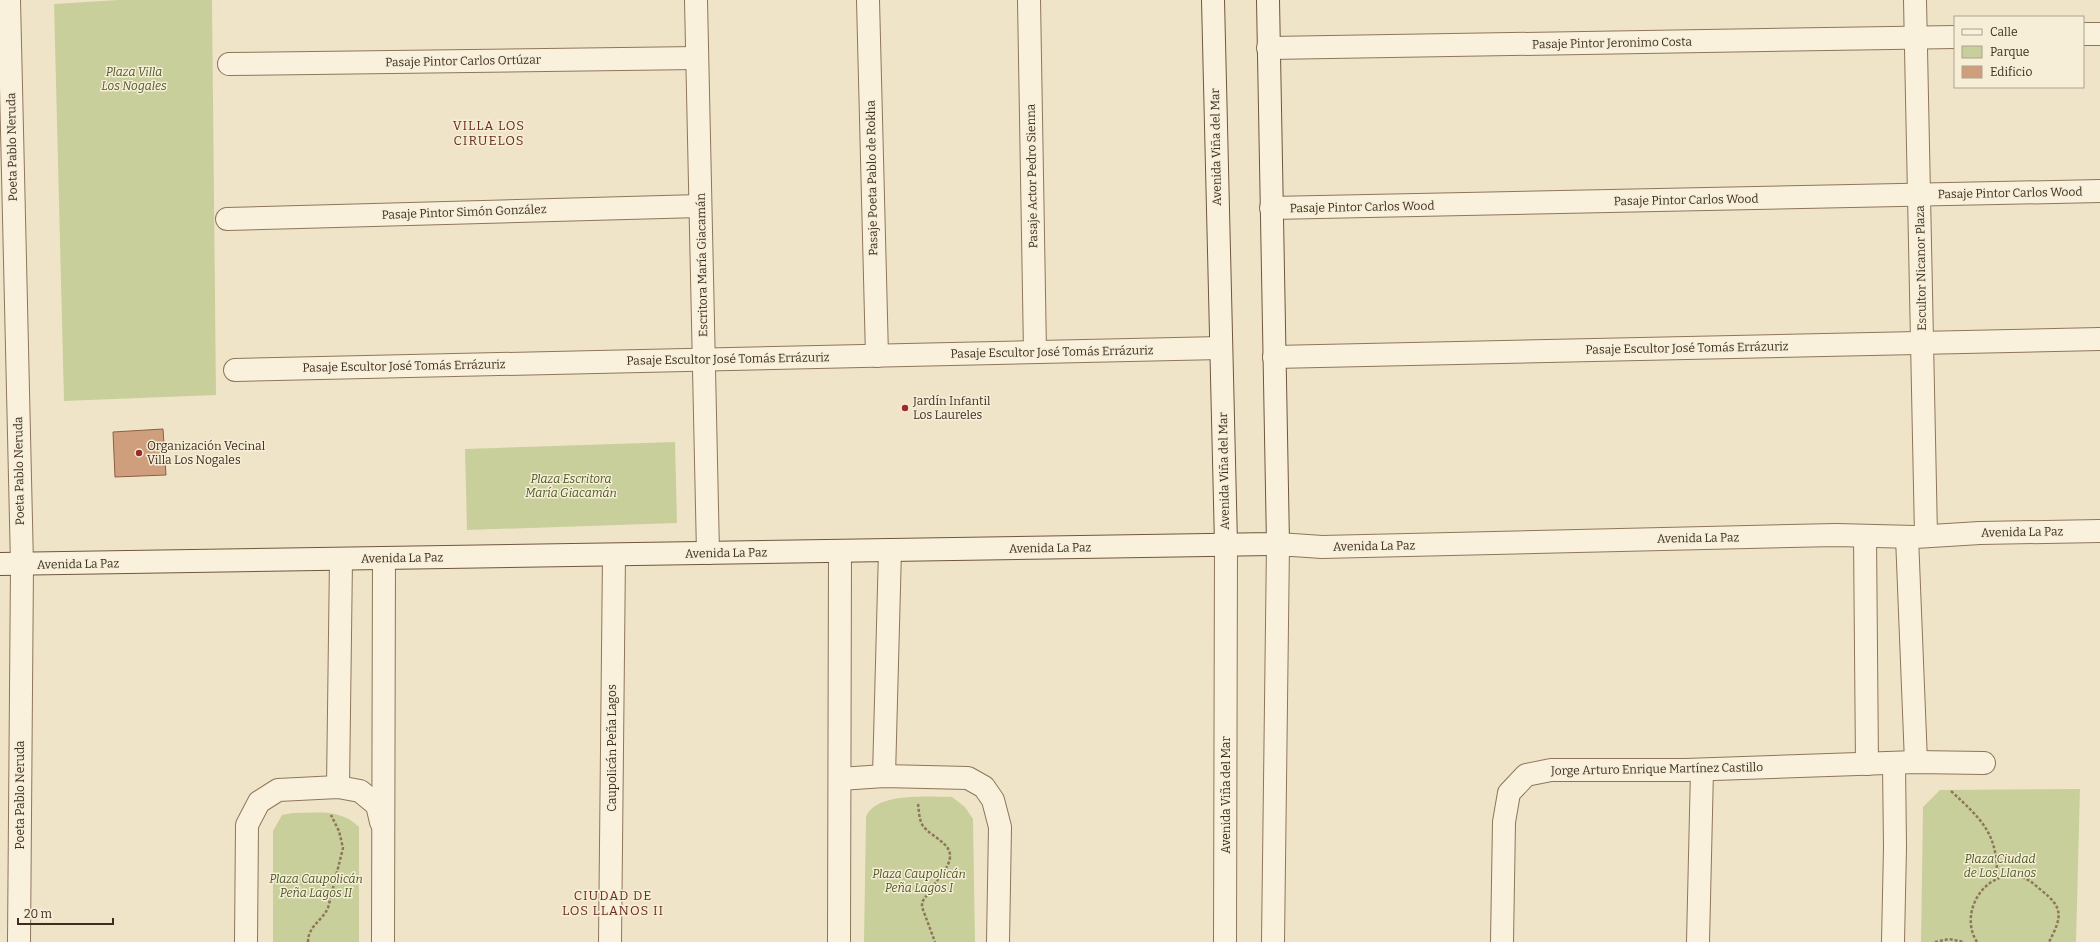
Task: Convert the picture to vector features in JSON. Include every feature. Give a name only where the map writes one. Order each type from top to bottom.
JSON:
[{"type":"street","name":"Poeta Pablo Neruda","points":[[8,0],[6,157],[8,314],[22,565],[19,942]]},
{"type":"street","name":"Escritora María Giacamán","points":[[696,0],[708,553]]},
{"type":"street","name":"Pasaje Poeta Pablo de Rokha","points":[[868,0],[877,356]]},
{"type":"street","name":"Pasaje Actor Pedro Sienna","points":[[1028,0],[1035,352]]},
{"type":"street","name":"Avenida Viña del Mar","points":[[1213,0],[1226,544],[1225,942]]},
{"type":"street","points":[[1268,0],[1278,544],[1273,942]]},
{"type":"street","name":"Escultor Nicanor Plaza","points":[[1915,0],[1922,343],[1917,536]]},
{"type":"street","points":[[2084,34],[2100,34]]},
{"type":"street","name":"Pasaje Pintor Jeronimo Costa","points":[[1268,48],[1954,37]]},
{"type":"street","name":"Pasaje Pintor Carlos Ortúzar","points":[[230,64],[697,58]]},
{"type":"street","name":"Pasaje Pintor Carlos Wood","points":[[1271,208],[2100,191]]},
{"type":"street","name":"Pasaje Pintor Simón González","points":[[227,219],[700,206]]},
{"type":"street","name":"Pasaje Escultor José Tomás Errázuriz","points":[[1274,357],[2100,339]]},
{"type":"street","name":"Pasaje Escultor José Tomás Errázuriz","points":[[235,370],[1221,348]]},
{"type":"street","name":"Avenida La Paz","points":[[0,564],[22,565],[1226,544],[1278,544],[1322,547],[1828,535],[1917,536],[1980,533],[2100,531]]},
{"type":"street","points":[[1865,536],[1867,764]]},
{"type":"street","points":[[1916,762],[1917,536]]},
{"type":"street","points":[[884,776],[890,550]]},
{"type":"street","points":[[839,942],[840,551]]},
{"type":"street","name":"Caupolicán Peña Lagos","points":[[610,942],[614,555]]},
{"type":"street","points":[[383,942],[384,558]]},
{"type":"street","points":[[330,788],[341,559]]},
{"type":"street","name":"Jorge Arturo Enrique Martínez Castillo","points":[[1502,942],[1504,822],[1509,793],[1526,775],[1551,770],[1702,770],[1916,762],[1984,763]]},
{"type":"street","points":[[1893,942],[1895,847],[1894,763]]},
{"type":"street","points":[[1698,942],[1702,770]]},
{"type":"street","points":[[840,779],[884,776],[915,778],[968,778],[984,787],[994,800],[1000,827],[998,942]]},
{"type":"street","points":[[246,942],[247,824],[259,802],[278,790],[330,788],[360,791],[377,805],[384,831]]},
{"type":"path","points":[[1945,762],[1943,784],[1970,808],[1985,825],[1996,855],[1997,880]]},
{"type":"path","points":[[915,778],[921,822],[928,831],[945,843],[950,856],[950,862],[922,902],[922,907],[935,942]]},
{"type":"path","points":[[308,942],[311,928],[325,914],[328,908],[343,848],[342,839],[331,817],[330,788]]},
{"type":"path","points":[[1977,942],[1970,920],[1973,905],[1980,892],[1997,880],[2006,877],[2021,877],[2034,884],[2054,900],[2058,907],[2059,916],[2049,942]]},
{"type":"path","points":[[1935,942],[1950,940],[1964,942]]},
{"type":"green space","name":"Plaza Villa Los Nogales","points":[[118,0],[212,0],[216,395],[64,401],[54,4]]},
{"type":"green space","name":"Plaza Escritora María Giacamán","points":[[675,442],[677,523],[467,530],[465,449]]},
{"type":"green space","name":"Plaza Ciudad de Los Llanos","points":[[2080,789],[2076,942],[1921,942],[1923,807],[1940,790]]},
{"type":"green space","name":"Plaza Caupolicán Peña Lagos I","points":[[917,797],[952,797],[965,807],[973,819],[975,942],[864,942],[866,817],[871,809],[880,803],[891,800]]},
{"type":"green space","name":"Plaza Caupolicán Peña Lagos II","points":[[319,812],[336,814],[352,821],[359,827],[359,942],[273,942],[273,831],[282,815]]},
{"type":"building","name":"Organización Vecinal Villa Los Nogales","points":[[163,429],[166,475],[115,477],[113,432]]},
{"type":"place","name":"Jardín Infantil Los Laureles","points":[[905,408]]},
{"type":"place","name":"Organización Vecinal Villa Los Nogales","points":[[139,453]]},
{"type":"district","name":"VILLA LOS CIRUELOS","points":[[489,132]]},
{"type":"district","name":"CIUDAD DE LOS LLANOS II","points":[[613,902]]}]
